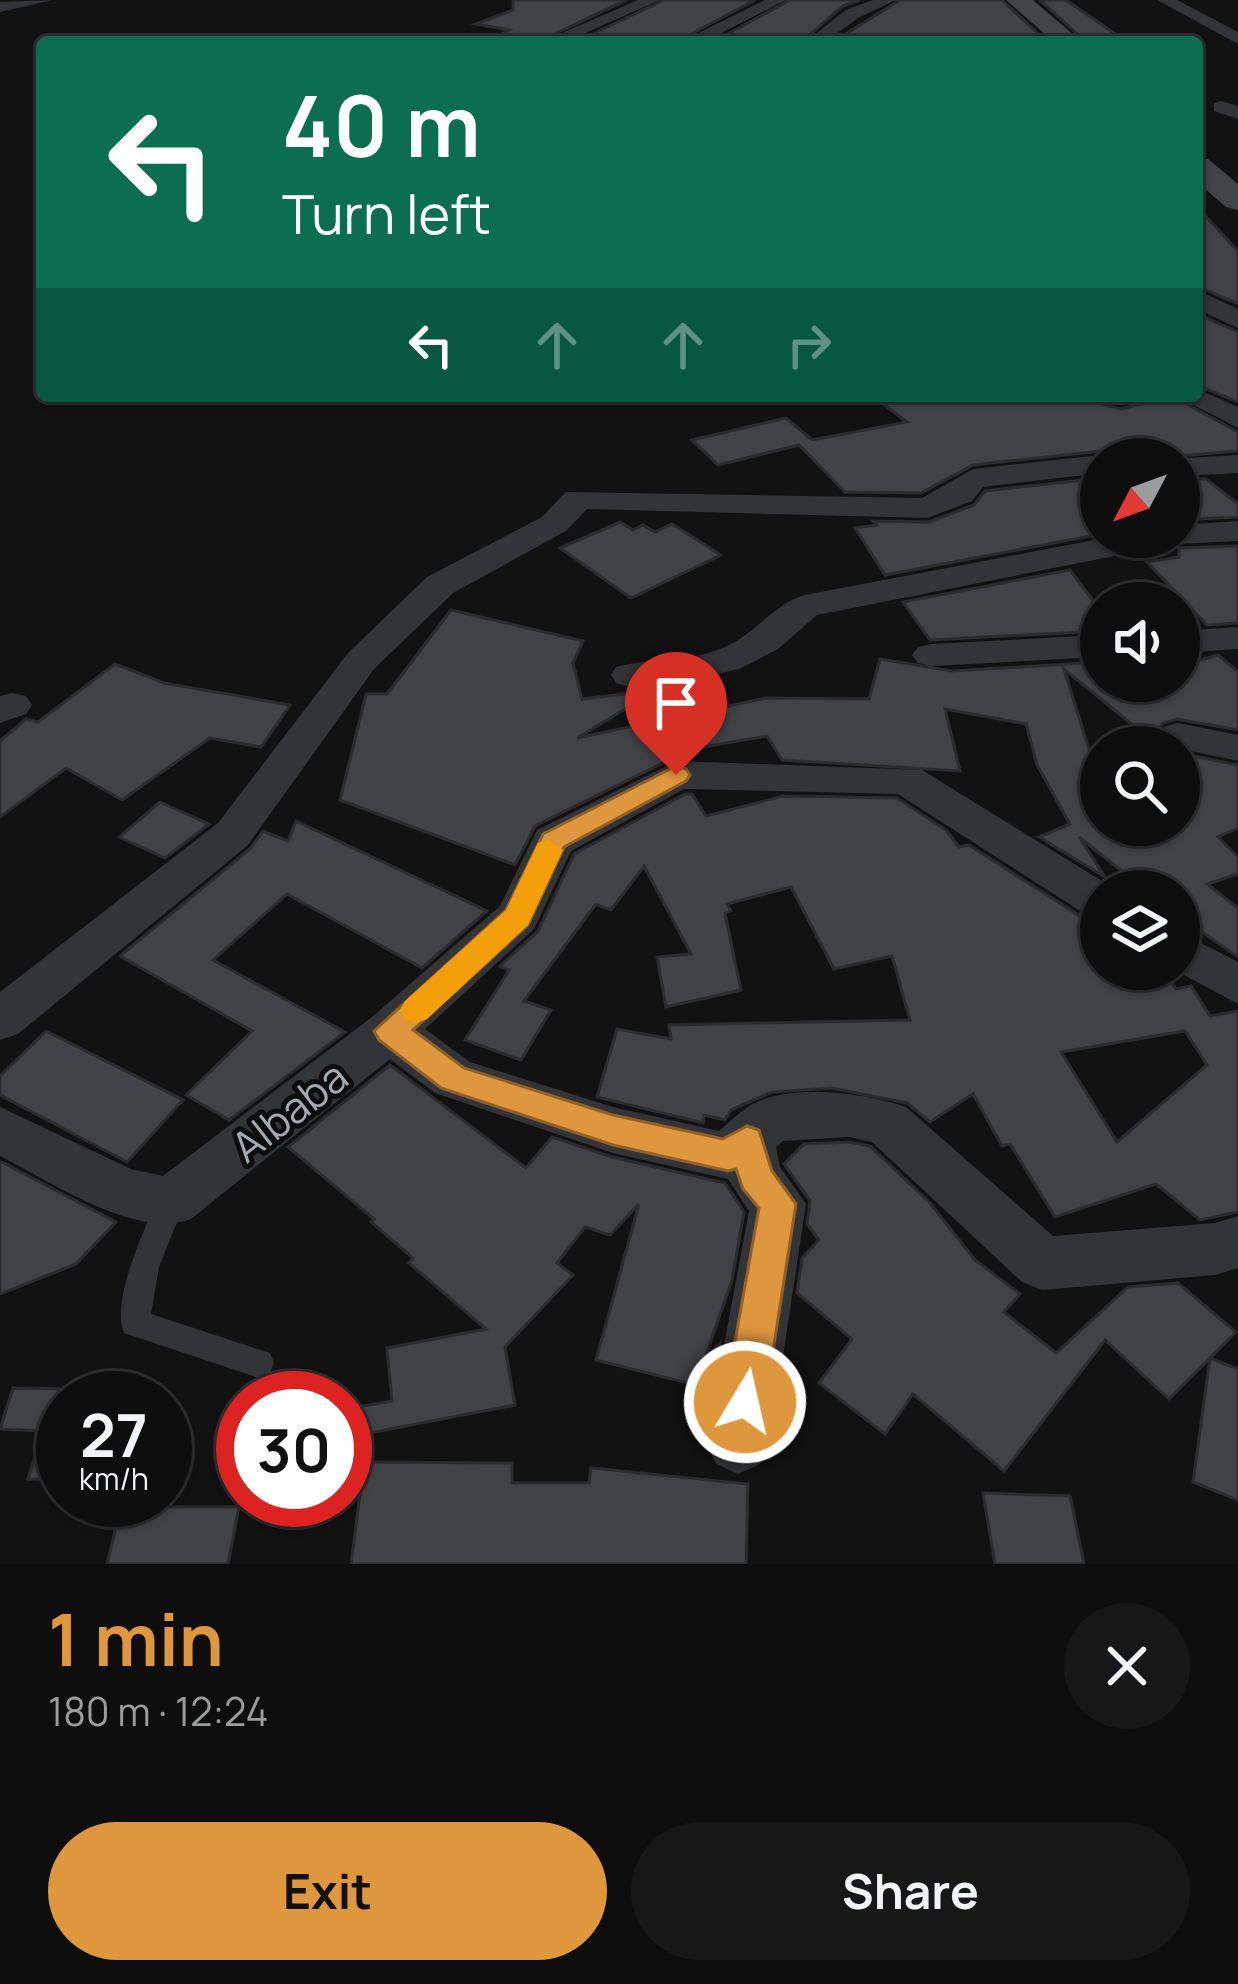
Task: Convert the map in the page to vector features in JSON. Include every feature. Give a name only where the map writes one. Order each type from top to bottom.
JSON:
[{"type":"main road","points":[[1000,0],[1042,36]]},
{"type":"main road","points":[[1018,0],[1062,36]]},
{"type":"main road","points":[[1203,150],[1238,178]]},
{"type":"main road","points":[[1203,171],[1238,200]]},
{"type":"street","points":[[0,7],[45,0]]},
{"type":"street","points":[[565,36],[652,0]]},
{"type":"street","points":[[702,36],[778,0]]},
{"type":"street","points":[[822,36],[852,14],[888,0]]},
{"type":"street","points":[[1165,0],[1238,39]]},
{"type":"street","points":[[1203,301],[1238,320]]},
{"type":"street","points":[[1203,402],[1238,418]]},
{"type":"street","points":[[1200,465],[1238,464]]},
{"type":"street","points":[[0,1020],[232,834],[361,662],[440,585],[554,524],[578,499],[927,508],[960,494],[973,479],[1080,466]]},
{"type":"street","points":[[1200,533],[1238,530]]},
{"type":"street","points":[[630,675],[703,671],[775,636],[805,606],[1080,553]]},
{"type":"street","points":[[1200,641],[1238,638]]},
{"type":"street","points":[[931,655],[1080,647]]},
{"type":"street","points":[[1200,740],[1238,748]]},
{"type":"street","name":"Albaba","points":[[171,1202],[390,1031],[518,917],[553,841],[676,775],[907,780],[1080,889]]},
{"type":"street","points":[[1200,962],[1238,985]]},
{"type":"street","points":[[390,1031],[453,1078],[613,1130],[728,1156],[771,1119],[849,1115],[887,1123],[1042,1263],[1215,1250],[1238,1243]]},
{"type":"street","points":[[0,1130],[122,1191],[171,1202]]},
{"type":"street","points":[[738,1442],[778,1204],[755,1178],[747,1141]]},
{"type":"lane","points":[[171,1202],[145,1267],[135,1323],[259,1363]]},
{"type":"building","points":[[513,0],[627,0],[550,36],[498,36],[509,30],[476,24],[513,10]]},
{"type":"building","points":[[664,0],[755,0],[687,36],[589,36]]},
{"type":"building","points":[[790,0],[860,0],[843,6],[808,36],[724,36]]},
{"type":"building","points":[[900,0],[1002,0],[1041,36],[843,36]]},
{"type":"building","points":[[1040,0],[1066,0],[1118,36],[1079,36]]},
{"type":"building","points":[[1203,213],[1238,251],[1238,304],[1203,289]]},
{"type":"building","points":[[1203,317],[1238,332],[1238,402],[1203,387]]},
{"type":"building","points":[[1095,402],[1121,409],[1148,402],[1183,402],[1238,432],[1238,451],[1200,454],[1200,438],[1080,438],[1080,453],[973,465],[921,493],[845,492],[799,445],[718,465],[692,440],[786,418],[812,440],[907,422],[883,404]]},
{"type":"building","points":[[1200,479],[1238,504],[1238,517],[1200,519]]},
{"type":"building","points":[[1080,480],[1080,538],[885,575],[855,528],[877,525],[873,521],[929,522],[974,505],[985,491]]},
{"type":"building","points":[[620,522],[633,530],[643,525],[655,532],[672,524],[721,555],[631,598],[560,548]]},
{"type":"building","points":[[1238,546],[1238,623],[1207,625],[1200,618],[1200,582],[1166,582],[1147,562],[1200,558],[1200,547]]},
{"type":"building","points":[[1070,570],[1080,583],[1080,632],[930,640],[903,602]]},
{"type":"building","points":[[451,610],[583,641],[573,663],[582,699],[657,690],[577,738],[766,698],[869,699],[880,659],[952,671],[1080,663],[1080,682],[1064,669],[1082,726],[1079,837],[1080,846],[1085,846],[1100,870],[1039,837],[1070,824],[1037,765],[1026,724],[945,709],[960,771],[782,760],[767,736],[668,753],[671,759],[535,826],[515,865],[340,800],[366,694],[387,694]]},
{"type":"building","points":[[1218,655],[1238,672],[1238,730],[1177,719],[1161,726],[1134,726],[1105,702],[1200,702],[1200,660]]},
{"type":"building","points":[[115,664],[164,683],[290,705],[261,747],[210,738],[122,800],[66,768],[0,817],[0,741],[26,719],[38,722]]},
{"type":"building","points":[[1200,757],[1238,765],[1238,828],[1218,837],[1238,857],[1238,874],[1207,884],[1238,908],[1238,957],[1200,931],[1200,870],[1121,870],[1090,846],[1200,846]]},
{"type":"building","points":[[685,794],[692,794],[706,816],[783,796],[897,798],[946,830],[959,847],[969,845],[1080,916],[1080,990],[1194,990],[1210,1016],[1238,1011],[1238,1212],[1200,1220],[1156,1184],[1055,1217],[1010,1144],[1002,1146],[973,1094],[930,1122],[907,1103],[832,1088],[772,1092],[731,1110],[725,1120],[704,1115],[703,1123],[597,1097],[617,1029],[671,1039],[669,1025],[910,1020],[892,956],[834,969],[791,887],[727,904],[741,990],[666,1007],[657,957],[691,954],[644,866],[611,910],[596,904],[524,1001],[551,1010],[521,1060],[465,1040],[509,970],[500,966],[538,931],[574,854]],"holes":[[[1185,1031],[1207,1065],[1117,1142],[1061,1052]]]},
{"type":"building","points":[[160,802],[209,824],[165,858],[119,837]]},
{"type":"building","points":[[296,821],[487,911],[422,968],[287,894],[213,960],[345,1032],[229,1120],[186,1095],[252,1031],[120,956],[251,848],[263,831],[288,841]]},
{"type":"building","points":[[46,1031],[183,1100],[127,1162],[0,1095],[0,1076]]},
{"type":"building","points":[[390,1065],[526,1168],[552,1137],[612,1157],[725,1183],[744,1212],[732,1280],[705,1358],[720,1343],[711,1389],[596,1360],[639,1204],[610,1235],[585,1227],[557,1263],[573,1275],[505,1347],[515,1405],[372,1433],[372,1404],[392,1401],[387,1348],[486,1329],[409,1263],[413,1258],[371,1222],[374,1219],[288,1147]]},
{"type":"building","points":[[804,1144],[870,1146],[930,1203],[975,1260],[1020,1294],[1004,1312],[1056,1353],[1128,1287],[1178,1283],[1236,1332],[1169,1399],[1105,1340],[1004,1471],[913,1394],[885,1434],[819,1383],[852,1339],[797,1293],[802,1258],[819,1240],[807,1224],[810,1201],[784,1164]]},
{"type":"building","points":[[0,1161],[116,1222],[76,1264],[0,1294]]},
{"type":"building","points":[[1210,1358],[1238,1369],[1238,1500],[1193,1482]]},
{"type":"building","points":[[13,1388],[36,1388],[36,1431],[0,1429]]},
{"type":"building","points":[[36,1453],[36,1479],[28,1479]]},
{"type":"building","points":[[372,1462],[512,1463],[512,1483],[589,1483],[591,1468],[748,1484],[746,1564],[351,1564],[356,1527],[372,1527]]},
{"type":"building","points":[[983,1493],[1070,1496],[1084,1564],[995,1564]]},
{"type":"building","points":[[192,1507],[216,1507],[216,1527],[235,1527],[228,1564],[107,1564],[116,1527],[192,1527]]},
{"type":"slow traffic","points":[[416,1010],[518,917],[548,850]]},
{"type":"route","points":[[676,775],[553,841],[518,917],[390,1031],[453,1078],[613,1130],[728,1156],[747,1141],[755,1178],[778,1204],[745,1402]]}]
